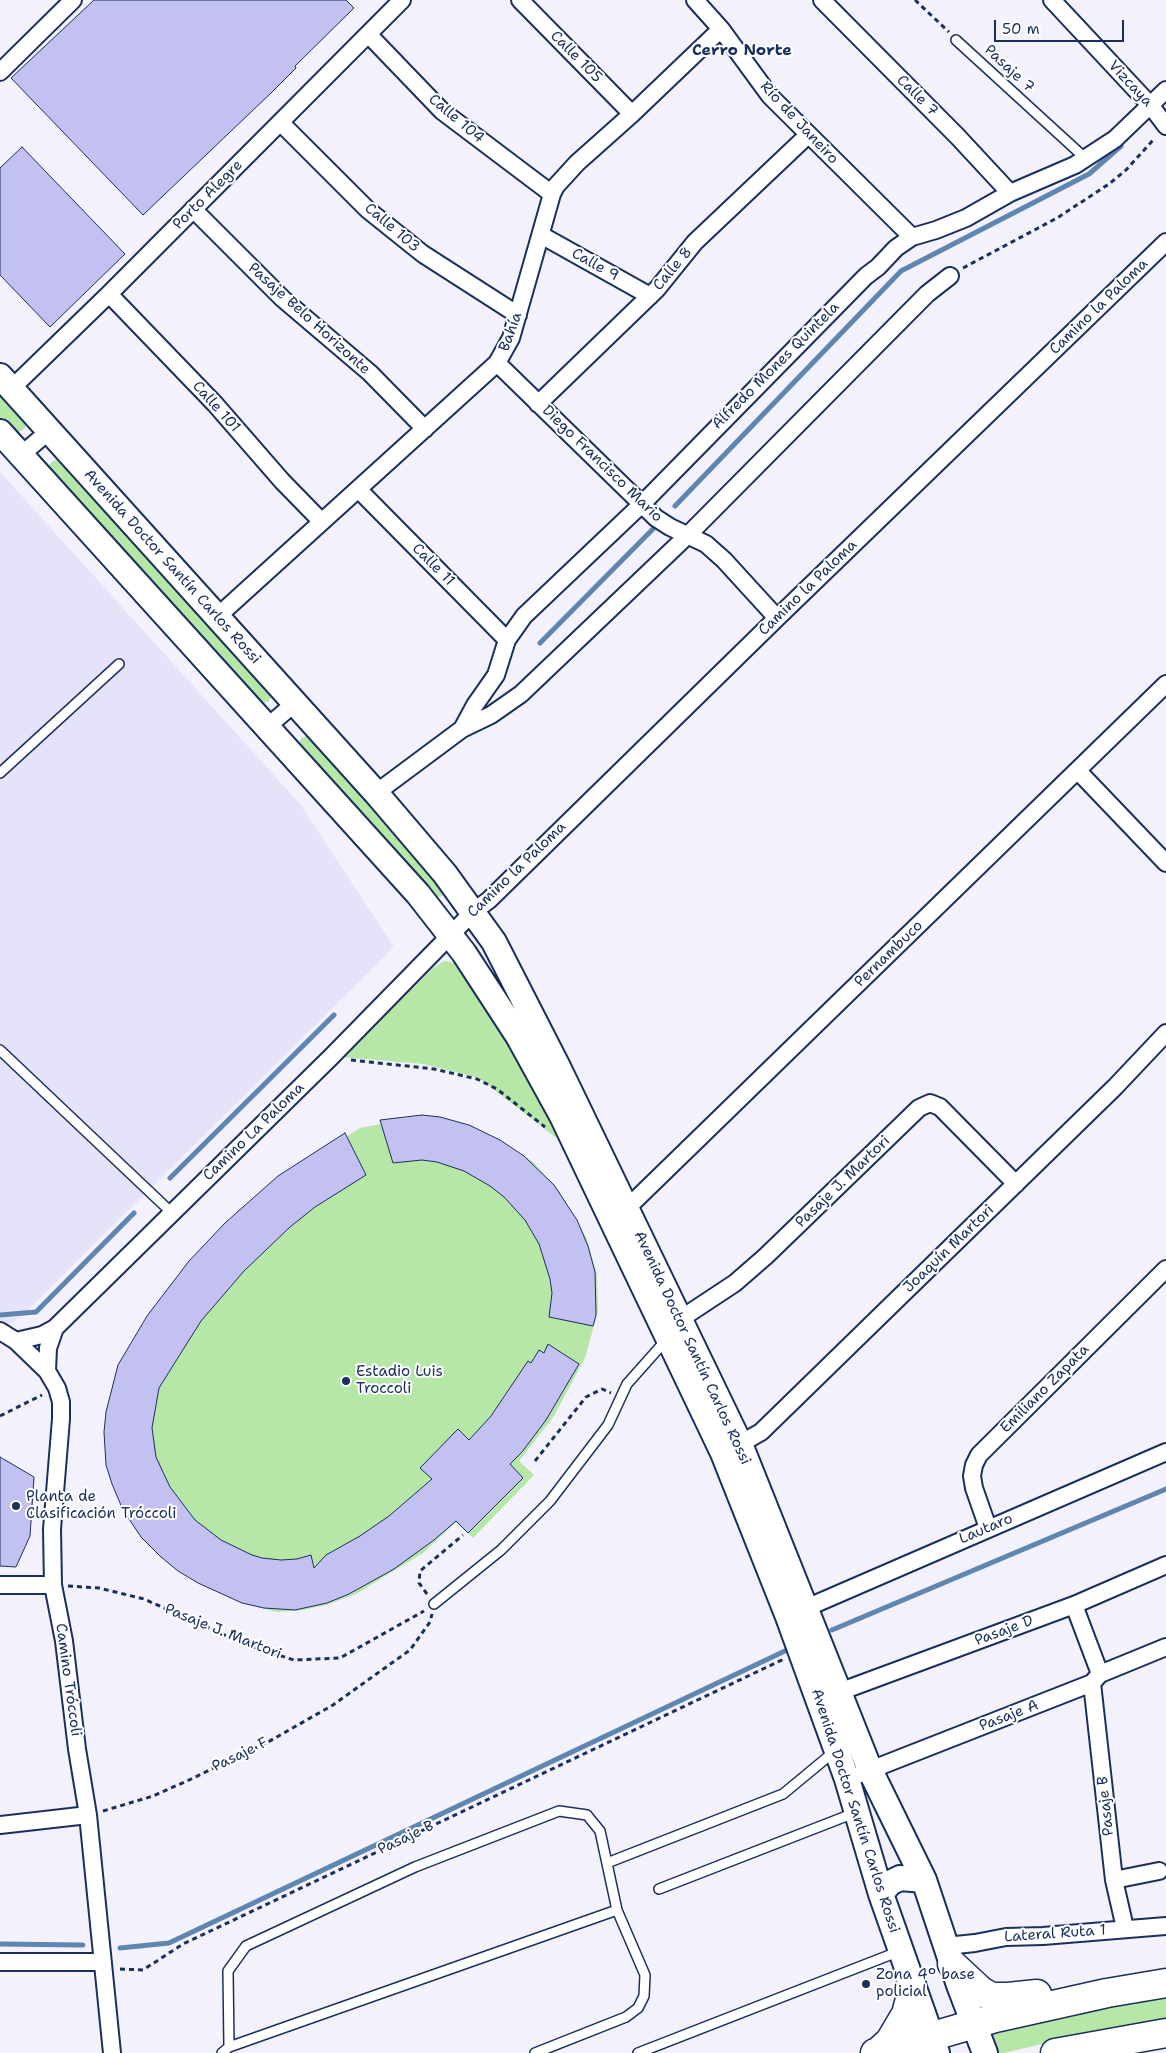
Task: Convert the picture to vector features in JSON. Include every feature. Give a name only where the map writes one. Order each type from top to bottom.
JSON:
[{"type":"highway","points":[[949,1955],[981,1990],[992,1997],[1046,1993],[1070,2001]]},
{"type":"highway","points":[[876,2052],[890,2042],[906,2014],[911,1983]]},
{"type":"highway","points":[[876,2052],[934,2045],[974,2023],[1070,2001],[1166,1983]]},
{"type":"highway","points":[[1068,2051],[1166,2033]]},
{"type":"street","points":[[0,72],[73,0]]},
{"type":"street","name":"Porto Alegre","points":[[6,382],[109,294],[402,0]]},
{"type":"street","name":"Calle 105","points":[[520,0],[632,114]]},
{"type":"street","name":"Río de Janeiro","points":[[695,0],[721,29],[770,96],[912,237]]},
{"type":"street","name":"Calle 7","points":[[822,0],[958,137],[1010,193]]},
{"type":"street","name":"Vizcaya","points":[[1052,0],[1151,106],[1163,129]]},
{"type":"street","name":"Bahía","points":[[218,616],[497,363],[511,338],[552,194],[563,177],[721,29]]},
{"type":"street","name":"Calle 104","points":[[368,34],[442,111],[552,194]]},
{"type":"street","name":"Alfredo Mones Quintela","points":[[462,729],[475,705],[496,675],[507,640],[524,616],[642,504],[866,276],[878,267],[896,248],[912,237],[966,218],[1010,193],[1057,174],[1085,158],[1115,138],[1166,90]]},
{"type":"street","name":"Calle 103","points":[[281,123],[368,210],[423,254],[518,315]]},
{"type":"street","name":"Calle 8","points":[[538,404],[650,296],[695,242],[808,135]]},
{"type":"street","name":"Pasaje Belo Horizonte","points":[[193,210],[283,300],[370,374],[425,428]]},
{"type":"street","name":"Calle 9","points":[[541,235],[650,296]]},
{"type":"street","name":"Camino la Paloma","points":[[451,935],[1166,242]]},
{"type":"street","name":"Alfredo Mones Quintela","points":[[376,794],[462,729],[491,715],[521,694],[689,534],[927,294],[950,276]]},
{"type":"street","name":"Calle 101","points":[[109,294],[215,404],[282,481],[321,521]]},
{"type":"street","name":"Diego Francisco Mario","points":[[497,363],[663,523],[689,534],[706,544],[724,560],[777,618]]},
{"type":"street","name":"Avenida Doctor Santín Carlos Rossi","points":[[6,382],[376,794],[444,874],[494,942],[531,1012],[619,1216],[806,1608],[870,1770],[924,1880],[985,2053]]},
{"type":"street","points":[[21,455],[49,431]]},
{"type":"street","name":"Avenida Doctor Santín Carlos Rossi","points":[[0,432],[418,894],[451,935],[518,1036],[572,1139],[619,1216]]},
{"type":"street","name":"Calle 11","points":[[358,489],[507,640]]},
{"type":"street","name":"Pernambuco","points":[[619,1216],[1166,684]]},
{"type":"street","points":[[268,727],[295,703]]},
{"type":"street","points":[[1078,771],[1166,863]]},
{"type":"street","points":[[451,935],[460,937],[471,944],[497,975],[514,1000],[531,1012]]},
{"type":"street","name":"Camino La Paloma","points":[[16,1341],[42,1335],[55,1328],[331,1057],[451,935]]},
{"type":"street","name":"Joaquín Martori","points":[[731,1449],[761,1432],[1115,1087],[1166,1033]]},
{"type":"street","name":"Pasaje J. Martori","points":[[673,1330],[735,1283],[766,1256],[919,1108],[930,1103],[940,1107],[1016,1184]]},
{"type":"street","name":"Emiliano Zapata","points":[[988,1528],[974,1488],[972,1476],[974,1465],[979,1455],[1166,1269]]},
{"type":"street","name":"Camino La Paloma","points":[[47,1371],[48,1348],[55,1328]]},
{"type":"street","name":"Camino Tróccoli","points":[[0,1331],[16,1341],[47,1371],[57,1388],[61,1402],[52,1529],[53,1584],[64,1641],[77,1749],[88,1815],[112,2053]]},
{"type":"street","name":"Avenida Doctor Santín Carlos Rossi","points":[[731,1449],[847,1778],[881,1894],[934,2045]]},
{"type":"street","name":"Lautaro","points":[[806,1608],[1166,1452]]},
{"type":"street","name":"Pasaje D","points":[[839,1692],[1074,1605],[1166,1565]]},
{"type":"street","points":[[0,1585],[53,1584]]},
{"type":"street","name":"Pasaje B","points":[[1074,1605],[1096,1678],[1114,1880],[1125,1928]]},
{"type":"street","name":"Pasaje A","points":[[847,1778],[1096,1678],[1166,1647]]},
{"type":"street","points":[[0,1825],[88,1815]]},
{"type":"street","points":[[1114,1880],[1159,1871]]},
{"type":"street","points":[[881,1894],[890,1883],[900,1878],[924,1880]]},
{"type":"street","name":"Lateral Ruta 1","points":[[949,1955],[975,1944],[1006,1936],[1042,1936],[1166,1926]]},
{"type":"street","points":[[0,1962],[103,1962]]},
{"type":"lane","name":"Pasaje 7","points":[[956,40],[1085,158]]},
{"type":"lane","points":[[0,773],[119,664]]},
{"type":"lane","points":[[0,1050],[172,1213]]},
{"type":"lane","points":[[434,1604],[501,1550],[550,1501],[608,1425],[628,1384],[673,1330]]},
{"type":"lane","points":[[608,1863],[783,1794],[837,1749]]},
{"type":"lane","points":[[535,2053],[626,2017],[638,2008],[644,1996],[645,1975],[617,1910],[600,1831],[587,1815],[559,1811],[415,1867],[246,1946],[228,1972],[226,2050],[617,1910]]},
{"type":"lane","points":[[659,1889],[857,1812]]},
{"type":"lane","points":[[638,2053],[900,1951]]},
{"type":"path","points":[[915,0],[956,40]]},
{"type":"path","points":[[950,276],[1057,218],[1108,184],[1126,170],[1163,129]]},
{"type":"path","points":[[331,1057],[434,1069],[477,1079],[497,1089],[551,1132],[572,1139]]},
{"type":"path","points":[[0,1416],[57,1388]]},
{"type":"path","points":[[535,1461],[586,1398],[602,1389],[621,1398]]},
{"type":"path","points":[[434,1604],[419,1583],[420,1571],[463,1536]]},
{"type":"path","name":"Pasaje J. Martori","points":[[53,1584],[99,1588],[144,1599],[247,1645],[294,1660],[340,1658],[404,1623],[434,1604]]},
{"type":"path","name":"Pasaje F","points":[[88,1815],[119,1808],[189,1780],[268,1742],[333,1705],[410,1650],[430,1622],[434,1604]]},
{"type":"path","name":"Pasaje B","points":[[103,1962],[120,1969],[143,1970],[183,1944],[783,1660],[797,1659],[805,1662]]},
{"type":"shaded area","points":[[0,472],[300,804],[394,947],[30,1308],[0,1333]]},
{"type":"green space","points":[[0,388],[27,422],[25,428],[19,432],[14,432],[0,418]]},
{"type":"green space","points":[[61,457],[274,692],[268,702],[259,703],[49,471],[49,466],[52,462]]},
{"type":"green space","points":[[311,734],[444,883],[444,893],[442,896],[434,898],[300,748],[299,743],[302,738]]},
{"type":"green space","points":[[444,961],[456,963],[466,971],[514,1044],[561,1134],[555,1137],[479,1078],[423,1064],[342,1057],[433,968]]},
{"type":"green space","name":"Estadio Luis Troccoli","points":[[415,1117],[502,1142],[532,1161],[559,1191],[586,1237],[597,1274],[598,1311],[585,1358],[554,1416],[519,1461],[534,1475],[473,1538],[456,1522],[423,1553],[356,1594],[326,1605],[303,1610],[277,1612],[245,1604],[182,1573],[109,1456],[280,1179],[360,1128]]},
{"type":"green space","points":[[1166,1997],[1166,2019],[1106,2029],[1004,2053],[996,2053],[991,2035],[1101,2009]]},
{"type":"building","points":[[94,0],[346,0],[354,8],[295,66],[296,68],[271,93],[143,215],[11,78]]},
{"type":"building","points":[[22,147],[125,254],[50,327],[0,275],[0,168]]},
{"type":"building","points":[[422,1115],[440,1117],[469,1125],[500,1140],[524,1156],[554,1185],[577,1220],[588,1246],[595,1272],[596,1315],[593,1326],[549,1317],[552,1293],[550,1279],[539,1244],[525,1220],[504,1197],[490,1186],[464,1171],[437,1162],[422,1160],[393,1163],[380,1120]]},
{"type":"building","points":[[345,1133],[366,1175],[315,1207],[290,1227],[244,1271],[201,1321],[159,1388],[152,1428],[156,1457],[170,1487],[195,1520],[221,1540],[252,1555],[281,1560],[297,1559],[311,1555],[314,1568],[326,1555],[360,1536],[389,1516],[432,1479],[420,1468],[458,1429],[469,1440],[491,1416],[528,1361],[531,1363],[539,1350],[544,1353],[548,1344],[579,1364],[546,1420],[522,1452],[510,1464],[523,1478],[468,1533],[456,1521],[434,1540],[394,1569],[349,1594],[327,1603],[295,1610],[264,1608],[242,1603],[198,1583],[178,1571],[141,1537],[123,1510],[106,1465],[104,1432],[106,1412],[118,1365],[147,1316],[189,1261],[225,1223],[278,1176]]},
{"type":"building","name":"Planta de Clasificación Tróccoli","points":[[0,1457],[34,1477],[30,1536],[16,1567],[0,1566]]},
{"type":"waterway","points":[[675,506],[901,271],[1089,174],[1121,146]]},
{"type":"waterway","points":[[540,643],[653,529]]},
{"type":"waterway","points":[[170,1178],[334,1015]]},
{"type":"waterway","points":[[0,1315],[36,1312],[134,1213]]},
{"type":"waterway","points":[[832,1630],[1166,1489]]},
{"type":"waterway","points":[[120,1948],[169,1943],[787,1650]]},
{"type":"waterway","points":[[0,1944],[83,1945]]},
{"type":"place","name":"Estadio Luis Troccoli","points":[[346,1381]]},
{"type":"place","name":"Planta de Clasificación Tróccoli","points":[[16,1506]]},
{"type":"place","name":"Zona 4° base policial","points":[[866,1984]]},
{"type":"district","name":"Cerro Norte","points":[[742,51]]}]
